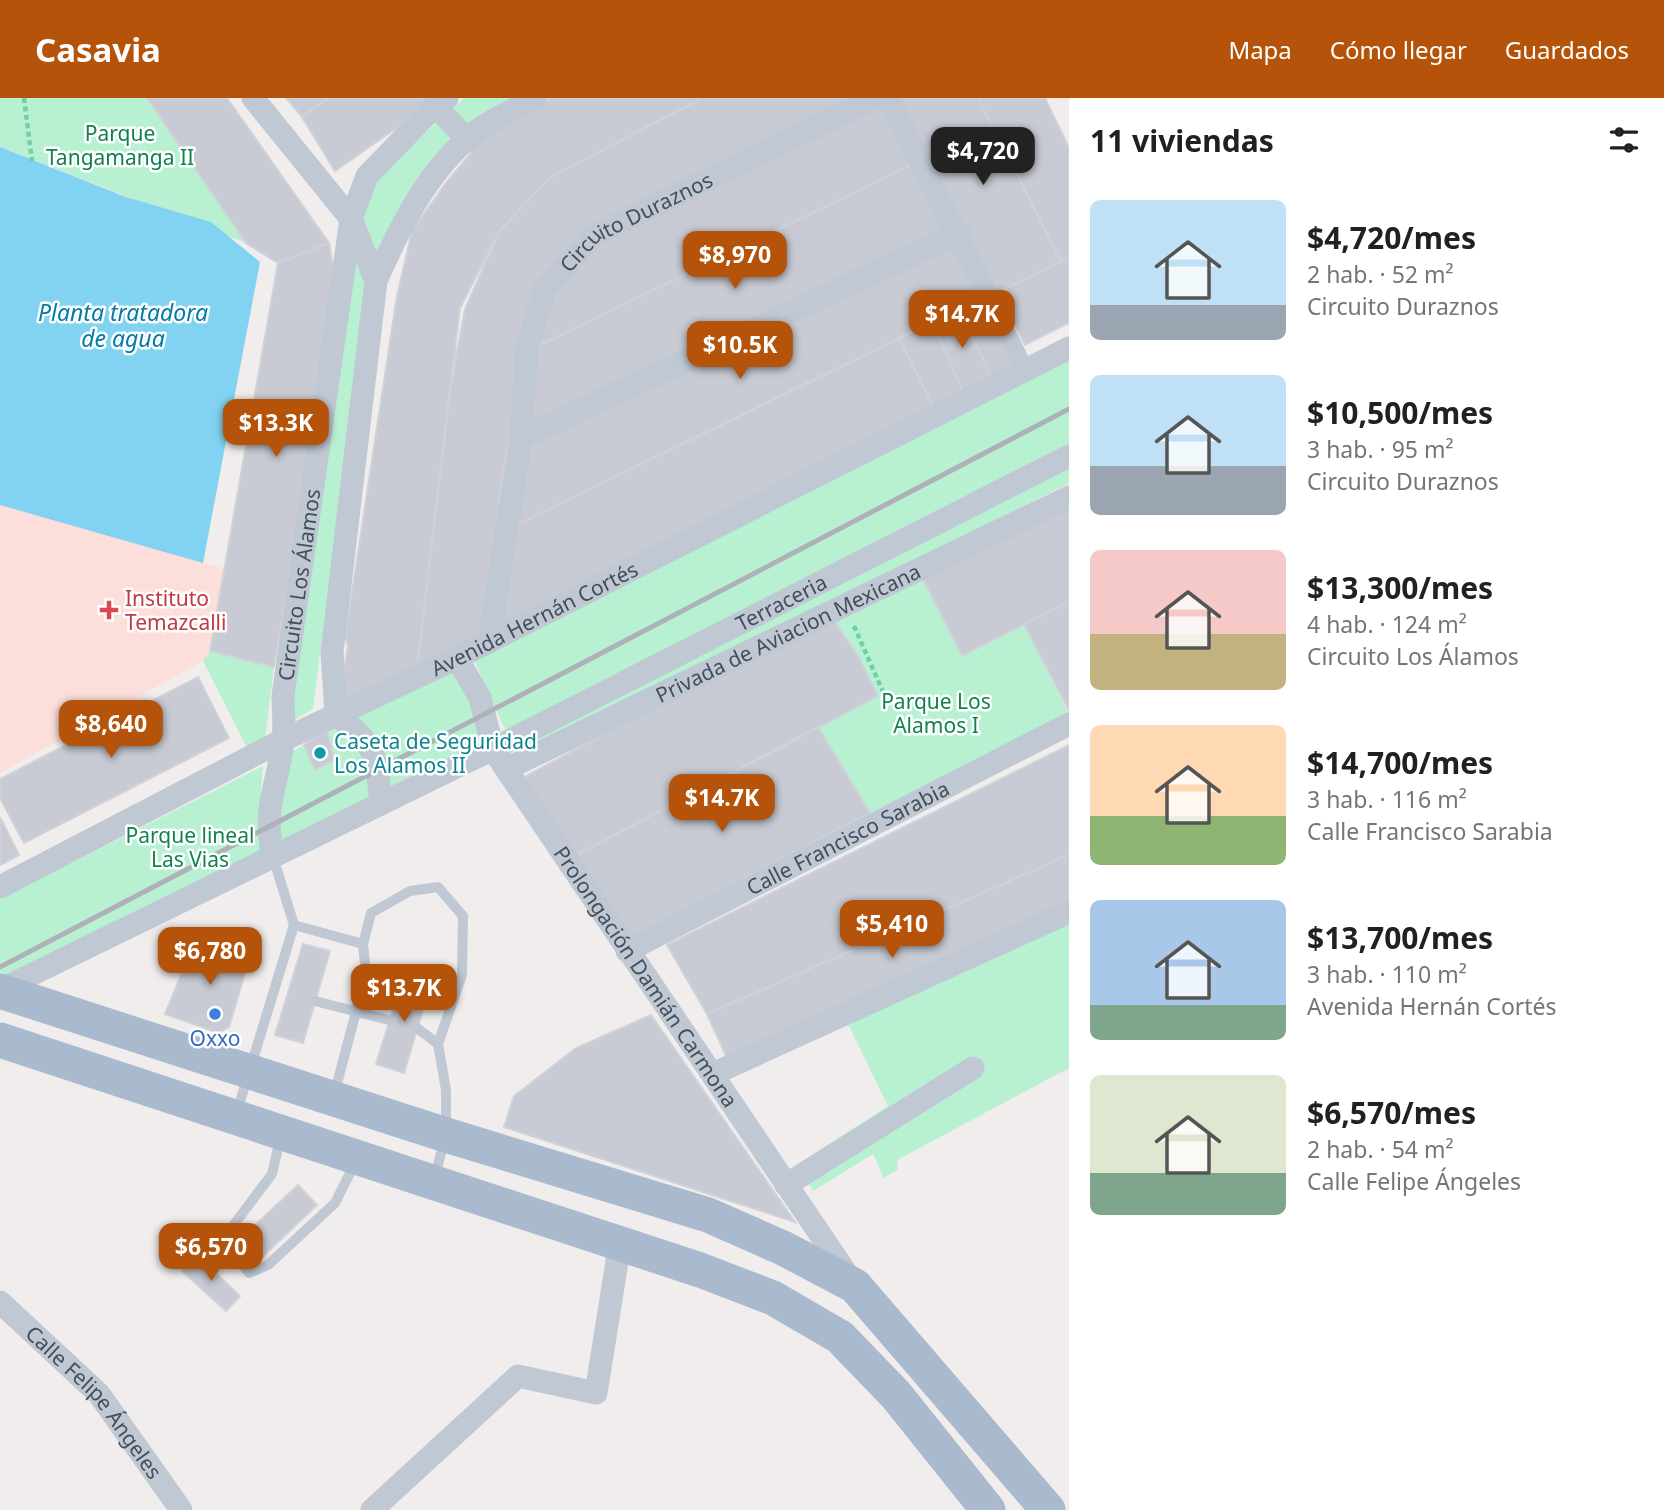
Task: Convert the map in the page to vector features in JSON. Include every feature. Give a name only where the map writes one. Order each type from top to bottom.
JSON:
[{"type":"main road","points":[[0,990],[333,1096],[446,1135],[708,1215],[783,1248],[855,1286],[1048,1510]]},
{"type":"main road","points":[[0,1040],[620,1243],[773,1298],[840,1337],[896,1395],[988,1510]]},
{"type":"street","points":[[253,98],[351,219],[376,281]]},
{"type":"street","name":"Circuito Los Álamos","points":[[336,715],[332,652],[376,281],[398,232],[433,178],[485,125],[535,98]]},
{"type":"street","name":"Circuito Duraznos","points":[[488,642],[521,438],[527,345],[545,289],[593,236],[874,98]]},
{"type":"street","points":[[888,98],[959,233],[1025,370]]},
{"type":"street","points":[[441,102],[469,141]]},
{"type":"street","name":"Circuito Los Álamos","points":[[273,857],[267,827],[270,796],[284,740],[283,696],[351,219],[367,176],[441,102]]},
{"type":"street","points":[[521,438],[959,233]]},
{"type":"street","name":"Avenida Hernán Cortés","points":[[0,887],[284,740],[457,658],[1069,348]]},
{"type":"street","name":"Terraceria","points":[[493,749],[1069,456]]},
{"type":"street","name":"Privada de Aviacion Mexicana","points":[[506,769],[1069,497]]},
{"type":"street","name":"Prolongación Damián Carmona","points":[[457,658],[480,698],[493,749],[855,1286]]},
{"type":"street","points":[[336,715],[362,734],[374,753],[381,804]]},
{"type":"street","name":"Calle Francisco Sarabia","points":[[627,951],[1069,724]]},
{"type":"street","points":[[0,990],[493,749]]},
{"type":"street","points":[[713,1074],[1069,912]]},
{"type":"street","points":[[786,1185],[973,1068]]},
{"type":"street","points":[[372,1510],[518,1376],[596,1393],[620,1243]]},
{"type":"street","name":"Calle Felipe Ángeles","points":[[0,1302],[99,1394],[181,1510]]},
{"type":"lane","points":[[236,1117],[295,925],[273,857]]},
{"type":"lane","points":[[333,1096],[366,974],[363,944],[371,913],[410,891],[439,887],[463,916],[462,975],[438,1044],[446,1090],[446,1135],[433,1181]]},
{"type":"lane","points":[[295,925],[363,944]]},
{"type":"lane","points":[[274,992],[288,995]]},
{"type":"lane","points":[[315,1001],[390,1020]]},
{"type":"lane","points":[[417,1028],[438,1044]]},
{"type":"lane","points":[[281,1133],[272,1174],[222,1239],[249,1273],[268,1265],[335,1203],[358,1158]]},
{"type":"path","points":[[24,98],[32,161]]},
{"type":"path","points":[[845,606],[887,701]]},
{"type":"shaded area","name":"Instituto Temazcalli","points":[[0,504],[225,569],[210,651],[203,661],[0,773]]},
{"type":"green space","name":"Parque Tangamanga II","points":[[0,98],[147,98],[246,243],[0,147]]},
{"type":"green space","points":[[464,98],[523,98],[467,130],[370,263],[313,709],[283,726],[348,239],[375,178]]},
{"type":"green space","points":[[1069,357],[1069,483],[519,761],[474,660]]},
{"type":"green space","name":"Parque Los Alamos I","points":[[923,579],[1024,624],[1069,715],[870,813],[818,727],[878,695],[859,657],[829,614]]},
{"type":"green space","points":[[210,651],[274,667],[264,746],[249,752],[203,661]]},
{"type":"green space","name":"Parque lineal Las Vias","points":[[458,665],[492,748],[280,847],[281,757],[304,745],[315,769],[335,760],[327,731]]},
{"type":"green space","name":"Parque lineal Las Vias","points":[[263,766],[258,827],[264,855],[6,978],[0,976],[0,899]]},
{"type":"green space","points":[[1069,916],[1069,1068],[897,1160],[898,1169],[884,1178],[873,1154],[813,1191],[796,1165],[888,1106],[846,1020]]},
{"type":"water","name":"Planta tratadora de agua","points":[[0,147],[126,197],[211,222],[260,262],[203,563],[0,505]]},
{"type":"building","points":[[147,98],[227,98],[329,243],[278,263],[246,243]]},
{"type":"building","points":[[286,98],[328,98],[302,117]]},
{"type":"building","points":[[328,98],[439,98],[335,171],[302,117]]},
{"type":"building","points":[[551,98],[702,98],[549,178],[499,232],[460,308],[417,668],[338,707],[348,646],[345,638],[397,296],[412,231],[448,180],[494,126]]},
{"type":"building","points":[[702,98],[856,98],[589,227],[537,285],[501,485],[493,560],[479,636],[417,668],[450,389],[465,309],[499,232],[549,178]]},
{"type":"building","points":[[899,98],[978,98],[1061,261],[999,292]]},
{"type":"building","points":[[978,98],[1045,98],[1069,148],[1069,257],[1061,261]]},
{"type":"building","points":[[881,104],[913,164],[536,347],[552,295],[601,243]]},
{"type":"building","points":[[913,164],[948,229],[531,425],[536,347]]},
{"type":"building","points":[[329,243],[337,289],[274,667],[210,651],[278,263]]},
{"type":"building","points":[[956,245],[981,299],[516,525],[527,445]]},
{"type":"building","points":[[1069,257],[1069,323],[1025,345],[999,292]]},
{"type":"building","points":[[981,299],[1017,364],[992,378],[959,309]]},
{"type":"building","points":[[959,309],[992,378],[963,391],[932,322]]},
{"type":"building","points":[[932,322],[963,391],[933,406],[899,338]]},
{"type":"building","points":[[899,338],[933,406],[501,625],[516,525]]},
{"type":"building","points":[[1069,506],[1069,602],[962,656],[923,579]]},
{"type":"building","points":[[1069,602],[1069,711],[1024,624]]},
{"type":"building","points":[[829,614],[859,657],[878,696],[575,856],[524,777]]},
{"type":"building","points":[[198,677],[229,738],[24,843],[0,798],[0,779]]},
{"type":"building","points":[[818,727],[870,813],[622,942],[575,856]]},
{"type":"building","name":"Caseta de Seguridad Los Alamos II","points":[[327,731],[335,760],[315,770],[304,745]]},
{"type":"building","points":[[1069,745],[1069,855],[707,1014],[667,945]]},
{"type":"building","points":[[0,817],[19,855],[0,865]]},
{"type":"building","points":[[1069,855],[1069,908],[728,1060],[707,1014]]},
{"type":"building","points":[[303,944],[330,951],[303,1043],[275,1035]]},
{"type":"building","points":[[192,948],[252,949],[229,1027],[218,1033],[165,1014]]},
{"type":"building","points":[[404,975],[431,983],[404,1073],[376,1064]]},
{"type":"building","points":[[651,1015],[795,1222],[504,1127],[514,1096],[576,1048]]},
{"type":"building","points":[[298,1185],[317,1205],[258,1261],[239,1240]]},
{"type":"building","points":[[197,1255],[240,1296],[226,1311],[182,1271]]},
{"type":"railway","points":[[0,967],[1069,409]]},
{"type":"place","name":"Instituto Temazcalli","points":[[109,610]]},
{"type":"place","name":"Caseta de Seguridad Los Alamos II","points":[[320,753]]},
{"type":"place","name":"Oxxo","points":[[215,1014]]}]
